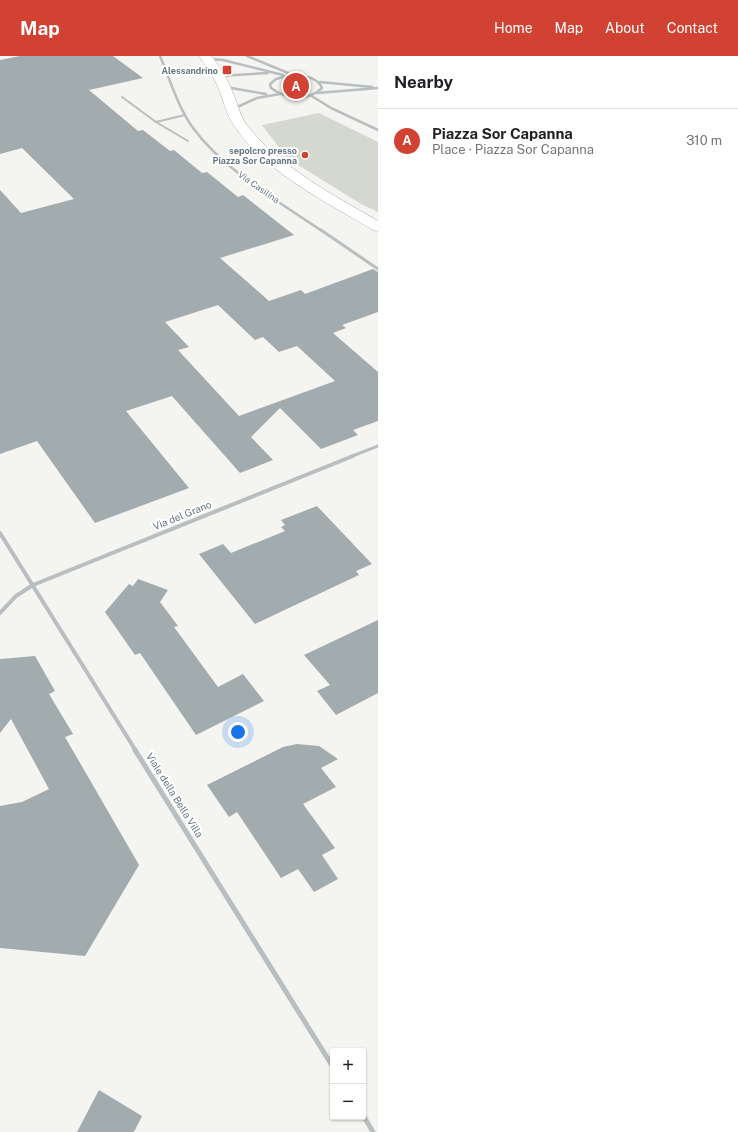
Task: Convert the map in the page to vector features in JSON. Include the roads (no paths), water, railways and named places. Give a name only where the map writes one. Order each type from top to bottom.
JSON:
[{"type":"main road","points":[[208,57],[222,81],[236,118],[242,128],[269,156],[301,179],[378,227]]},
{"type":"street","name":"Via Casilina","points":[[160,56],[185,114],[197,134],[224,162],[252,183],[378,269]]},
{"type":"street","points":[[247,56],[262,64],[320,82],[378,88]]},
{"type":"street","points":[[208,57],[287,76]]},
{"type":"street","points":[[222,81],[275,73]]},
{"type":"street","points":[[280,94],[271,88],[270,84],[274,79],[296,75]]},
{"type":"street","points":[[222,81],[270,95]]},
{"type":"street","points":[[317,93],[322,88],[320,82]]},
{"type":"street","points":[[233,109],[254,99],[270,95],[280,94],[295,97],[317,93],[378,88]]},
{"type":"street","points":[[310,95],[331,108],[378,130]]},
{"type":"street","name":"Via del Grano","points":[[0,613],[16,596],[34,585],[378,446]]},
{"type":"street","name":"Viale della Bella Villa","points":[[0,532],[330,1062]]},
{"type":"street","points":[[366,1120],[373,1132]]},
{"type":"lane","points":[[122,97],[156,122],[188,141]]},
{"type":"lane","points":[[156,122],[185,114]]},
{"type":"place","name":"Alessandrino","points":[[227,70]]},
{"type":"place","name":"Piazza Sor Capanna","points":[[296,86]]},
{"type":"place","name":"sepolcro presso Piazza Sor Capanna","points":[[305,155]]}]
